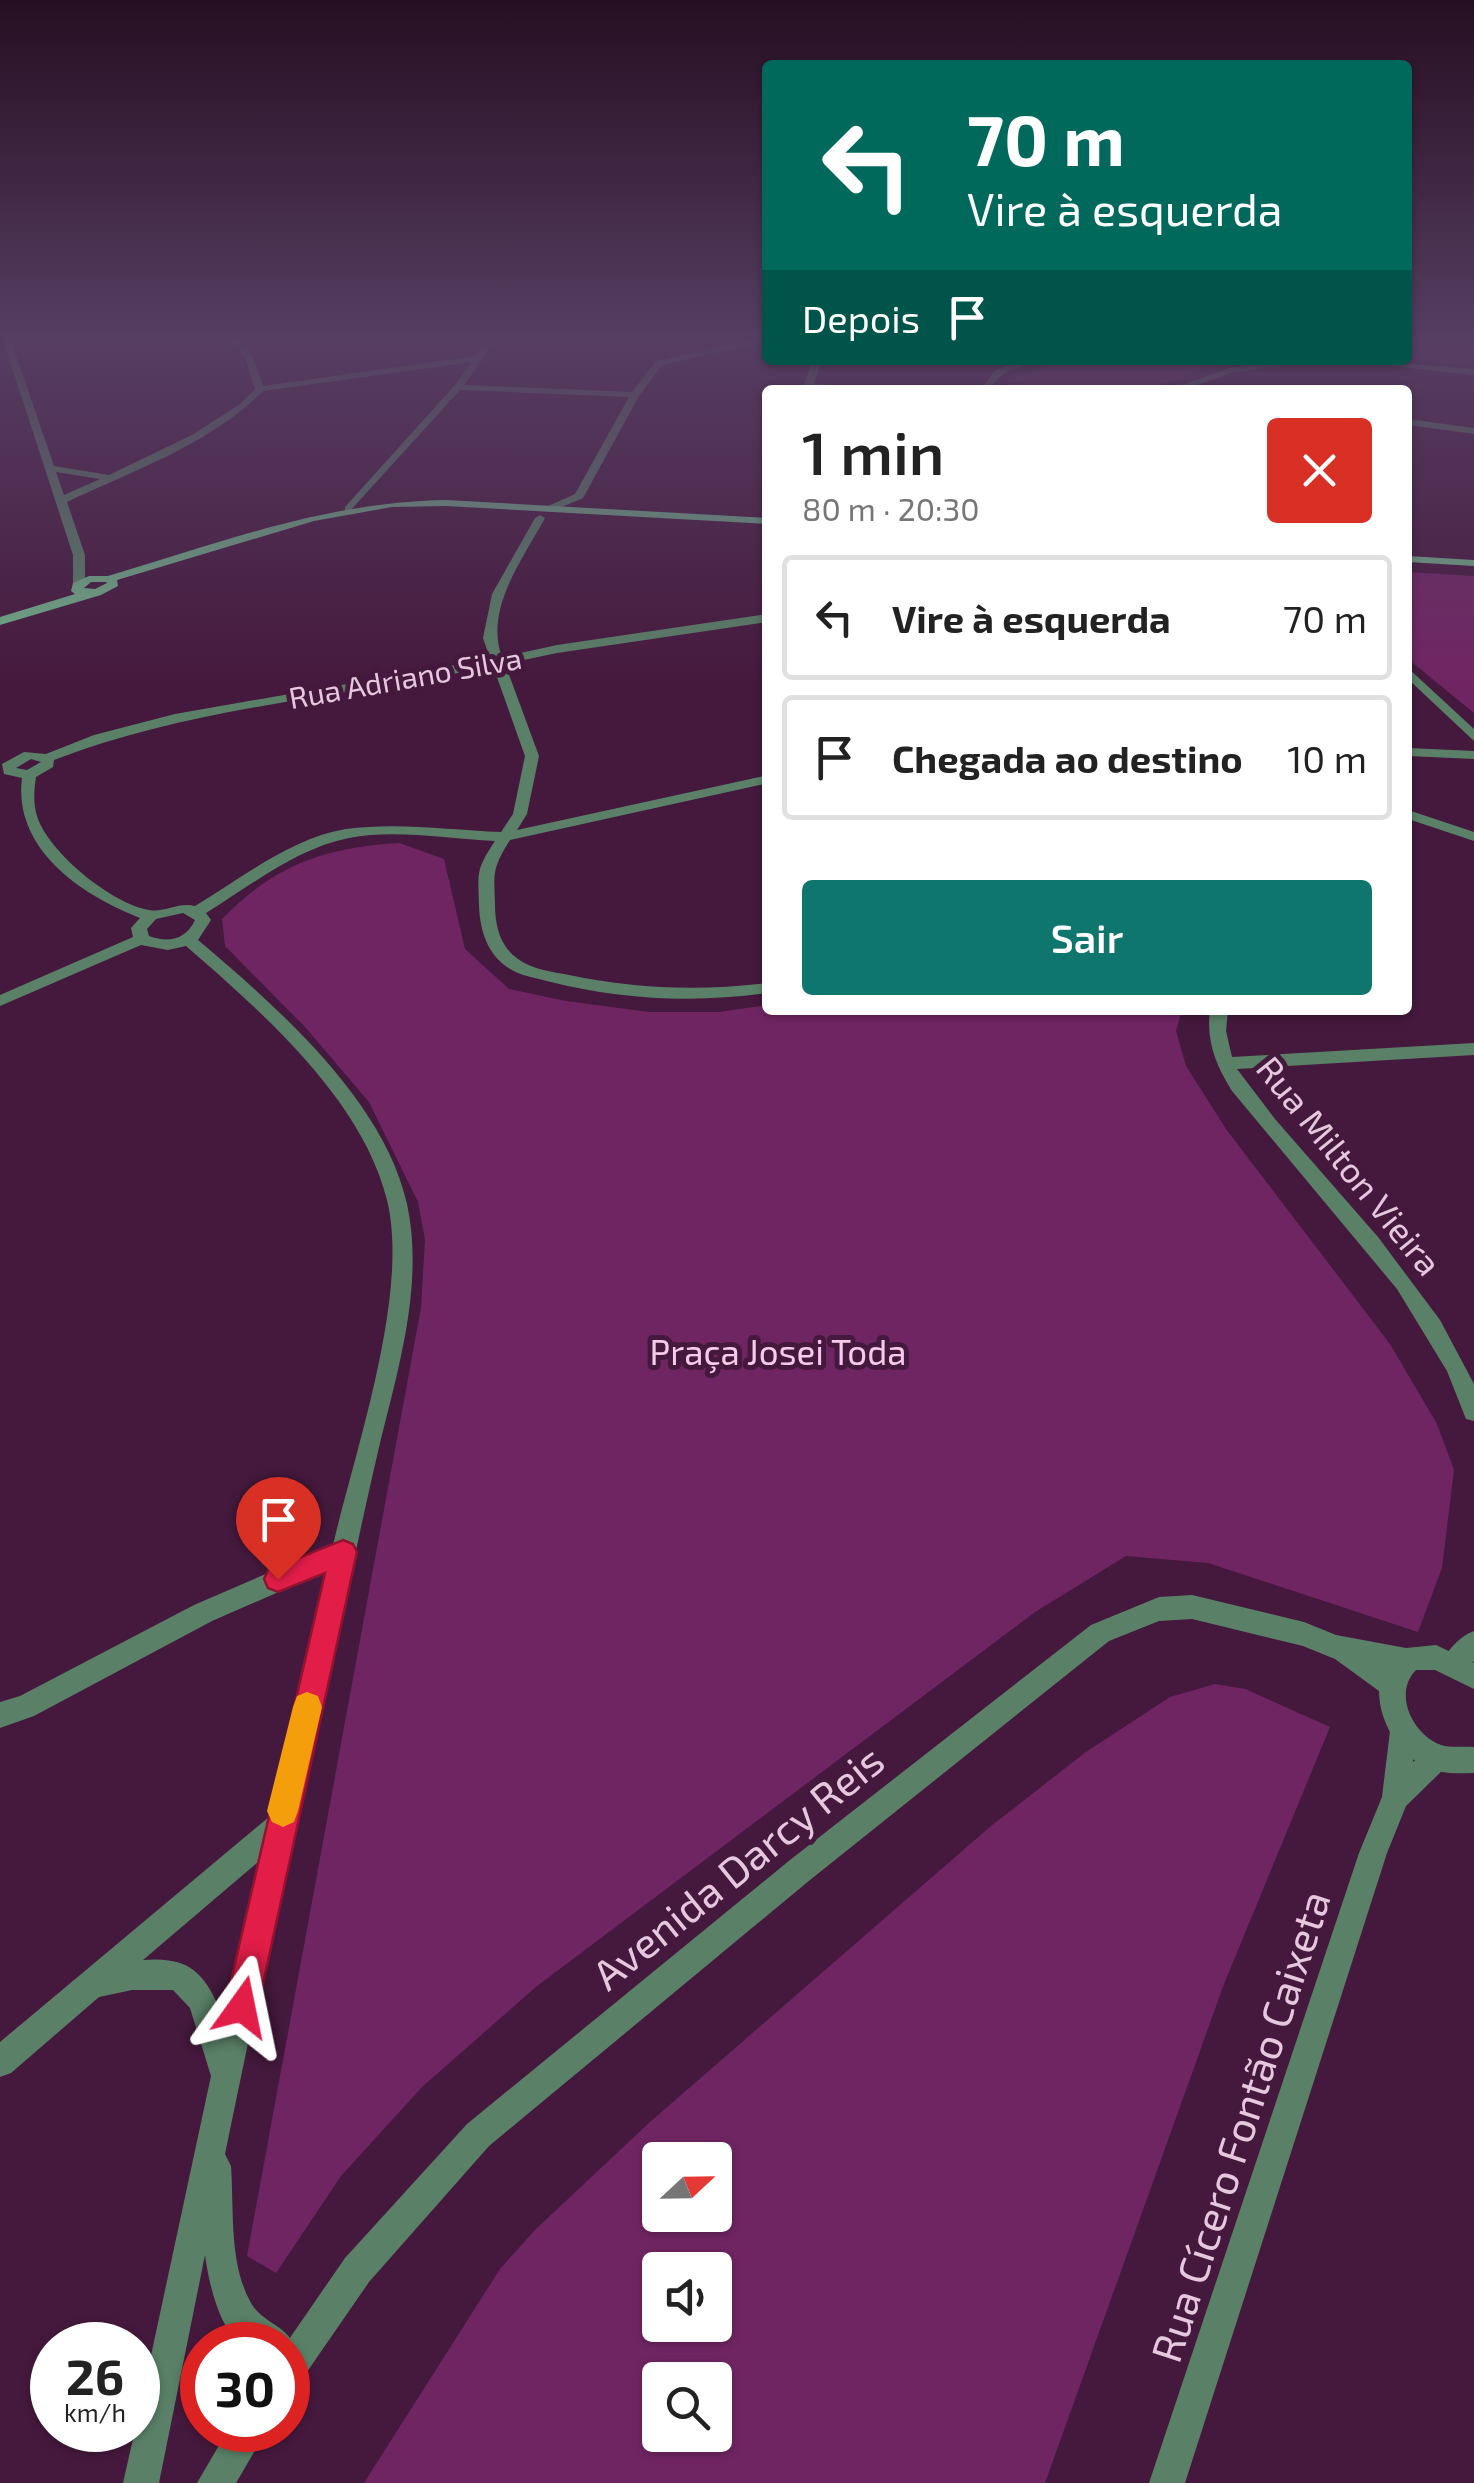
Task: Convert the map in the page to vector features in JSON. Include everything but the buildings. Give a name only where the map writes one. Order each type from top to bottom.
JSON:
[{"type":"main road","points":[[107,581],[349,509],[418,503],[762,532]]},
{"type":"main road","points":[[0,611],[360,516],[433,511],[762,519]]},
{"type":"main road","points":[[1412,559],[1474,563]]},
{"type":"main road","points":[[1412,568],[1474,572]]},
{"type":"main road","points":[[0,621],[81,588]]},
{"type":"street","points":[[46,456],[78,554],[81,588]]},
{"type":"street","points":[[61,501],[152,456]]},
{"type":"street","points":[[349,509],[398,456]]},
{"type":"street","points":[[602,456],[579,496],[545,514],[498,594],[489,638],[532,756],[520,814],[486,866],[484,878],[494,944],[512,963],[556,978],[634,991],[706,994],[762,989]]},
{"type":"street","points":[[50,468],[108,477]]},
{"type":"street","points":[[78,554],[107,581]]},
{"type":"street","name":"Rua Adriano Silva","points":[[47,758],[99,738],[175,718],[557,649],[762,619]]},
{"type":"street","points":[[1412,676],[1474,737]]},
{"type":"street","points":[[0,752],[18,758],[40,755],[47,758],[48,764],[28,774],[9,770],[18,758]]},
{"type":"street","points":[[1412,752],[1474,755]]},
{"type":"street","points":[[28,774],[30,818],[38,837],[95,892],[150,916]]},
{"type":"street","points":[[141,940],[139,928],[150,916],[166,909],[197,912],[296,850],[344,834],[412,832],[506,837],[762,780]]},
{"type":"street","points":[[1412,815],[1474,837]]},
{"type":"street","points":[[0,1001],[141,940],[153,946],[189,940],[200,930],[203,920],[197,912]]},
{"type":"street","points":[[141,2483],[280,1825],[381,1390],[402,1274],[396,1200],[366,1134],[322,1070],[252,994],[189,940]]},
{"type":"street","name":"Rua Milton Vieira","points":[[1218,1015],[1216,1024],[1224,1064],[1265,1122],[1426,1314],[1474,1412]]},
{"type":"street","points":[[1224,1064],[1474,1049]]},
{"type":"street","points":[[0,1715],[26,1707],[203,1613],[343,1552]]},
{"type":"street","name":"Avenida Darcy Reis","points":[[310,2327],[478,2135],[800,1870],[1100,1633],[1159,1609],[1192,1607],[1304,1634],[1335,1646],[1407,1660],[1429,1656],[1464,1670]]},
{"type":"street","points":[[1464,1670],[1474,1643]]},
{"type":"street","name":"Avenida Darcy Reis","points":[[1335,1646],[1390,1682]]},
{"type":"street","points":[[1407,1660],[1390,1682],[1394,1714],[1404,1731],[1462,1763]]},
{"type":"street","name":"Rua Cícero Fontão Caixeta","points":[[1167,2483],[1373,1854],[1396,1797],[1404,1731]]},
{"type":"street","name":"Rua Cícero Fontão Caixeta","points":[[1396,1797],[1462,1763]]},
{"type":"street","points":[[0,2062],[280,1825]]},
{"type":"street","points":[[91,1985],[145,1972],[175,1973],[192,1984],[206,2009],[226,2080]]},
{"type":"street","points":[[213,2144],[224,2269],[240,2316],[246,2322]]},
{"type":"street","points":[[215,2483],[235,2452]]},
{"type":"green space","points":[[1412,572],[1474,576],[1474,713],[1412,662]]},
{"type":"green space","name":"Praça Josei Toda","points":[[399,843],[444,859],[465,949],[509,989],[566,1001],[649,1012],[719,1012],[762,1006],[762,1015],[1181,1015],[1176,1031],[1186,1066],[1226,1129],[1390,1344],[1437,1424],[1454,1470],[1442,1568],[1418,1632],[1208,1563],[1126,1556],[1035,1612],[537,1986],[422,2087],[341,2176],[276,2273],[247,2256],[421,1308],[425,1239],[418,1202],[369,1102],[306,1028],[225,946],[222,919],[282,872],[324,855]]},
{"type":"green space","points":[[1215,1684],[1245,1689],[1330,1727],[1224,1984],[1045,2483],[364,2483],[500,2269],[535,2230],[650,2122],[991,1826],[1086,1752],[1170,1697]]},
{"type":"slow traffic","points":[[283,1811],[307,1707]]},
{"type":"route","points":[[242,2007],[343,1552],[278,1579]]}]
